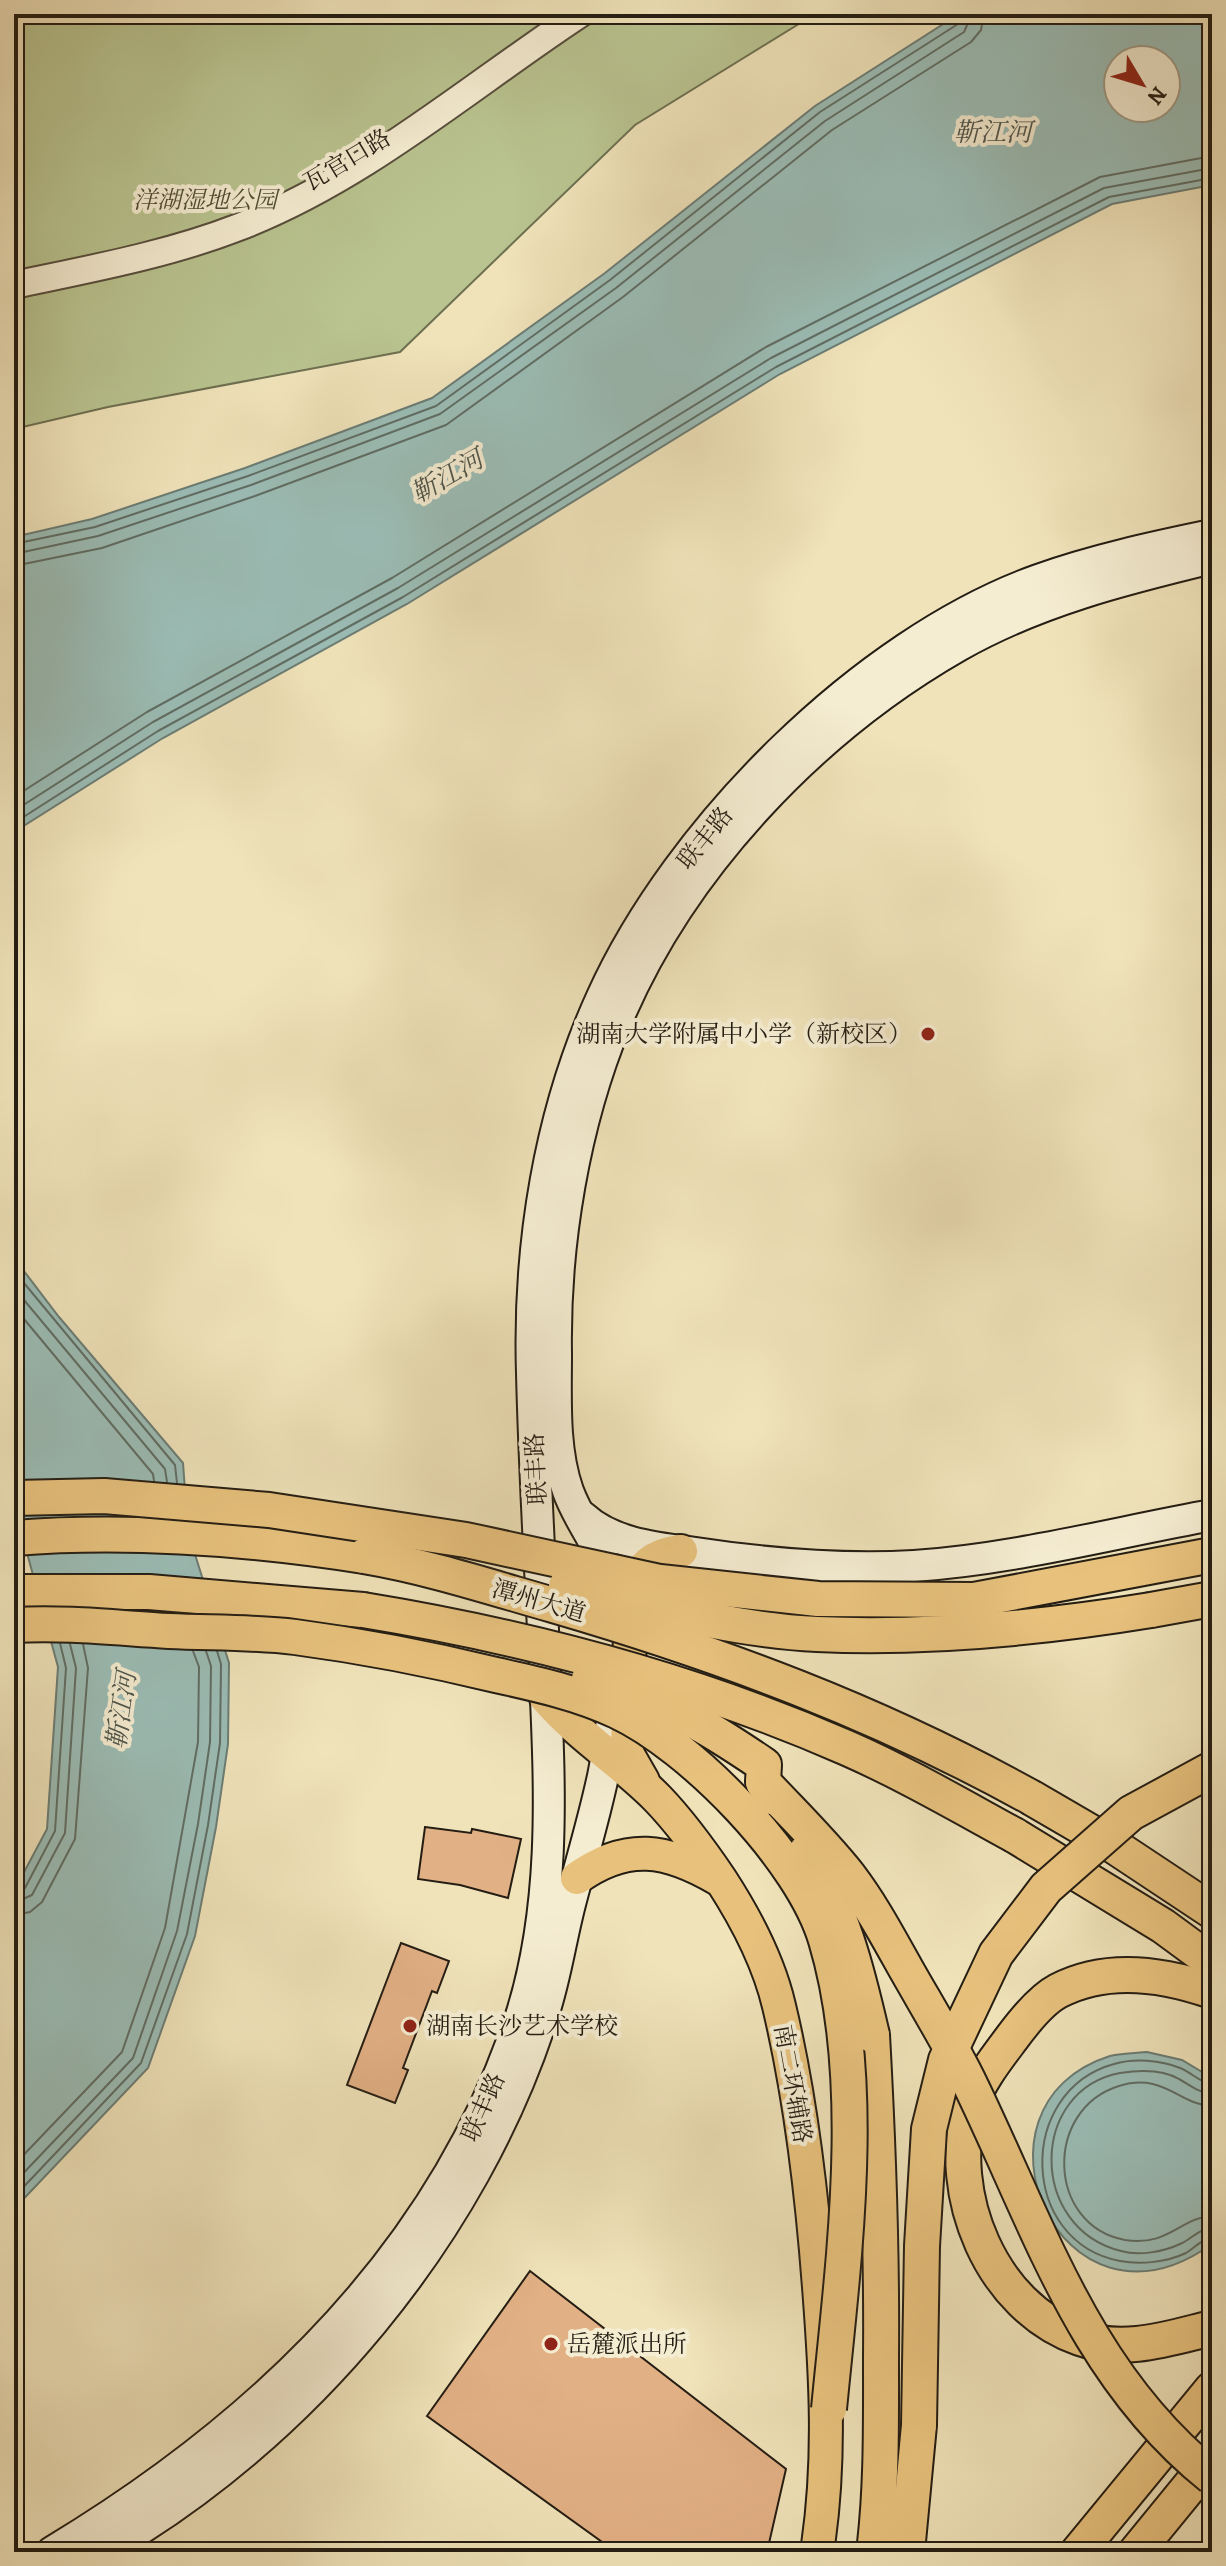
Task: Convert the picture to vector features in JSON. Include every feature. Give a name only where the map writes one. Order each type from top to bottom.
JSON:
[{"type":"highway","points":[[14,1498],[104,1496],[310,1516],[466,1540],[660,1582],[818,1599],[974,1600],[1212,1555]]},
{"type":"highway","points":[[310,1516],[658,1610],[816,1634],[962,1632],[1062,1624],[1212,1599]]},
{"type":"highway","name":"潭州大道","points":[[14,1538],[111,1534],[217,1538],[316,1549],[450,1575],[680,1642],[770,1675],[938,1747],[1111,1844],[1212,1911]]},
{"type":"highway","name":"潭州大道","points":[[14,1592],[149,1592],[363,1610],[467,1628],[715,1696],[847,1748],[1014,1835],[1163,1926],[1212,1962]]},
{"type":"highway","points":[[14,1625],[86,1625],[423,1642],[468,1649],[609,1684],[702,1722],[764,1765],[763,1782],[830,1890],[855,1961],[872,2035],[880,2166],[882,2295],[881,2426],[874,2552]]},
{"type":"highway","points":[[293,1637],[434,1660],[570,1692],[619,1712],[675,1747],[744,1808],[793,1875],[826,1937],[842,2009],[850,2142],[844,2254],[829,2409]]},
{"type":"highway","points":[[907,2552],[919,2425],[922,2246],[929,2129],[946,2060],[996,1954],[1046,1888],[1131,1813],[1212,1769]]},
{"type":"highway","points":[[763,1782],[849,1876],[883,1926],[967,2079],[1073,2308],[1104,2360],[1137,2406],[1185,2456],[1212,2477]]},
{"type":"highway","points":[[1212,1991],[1178,1980],[1130,1975],[1091,1980],[1056,1992],[1017,2031],[992,2063],[971,2105],[962,2160],[970,2214],[990,2260],[1019,2296],[1048,2320],[1082,2339],[1141,2345],[1212,2328]]},
{"type":"highway","points":[[1078,2552],[1212,2389]]},
{"type":"highway","points":[[1136,2552],[1212,2459]]},
{"type":"main road","name":"联丰路","points":[[52,2552],[175,2471],[285,2379],[365,2297],[425,2215],[459,2158],[519,2022],[543,1907],[551,1784],[532,1366],[532,1284],[542,1201],[566,1095],[609,983],[661,894],[713,825],[770,763],[825,710],[893,658],[956,618],[1035,581],[1212,535]]},
{"type":"main road","name":"联丰路","points":[[102,2552],[191,2493],[279,2420],[334,2365],[383,2308],[453,2213],[503,2118],[540,2023],[607,1757],[614,1699],[610,1585],[606,1563],[568,1493],[560,1461],[556,1365],[558,1282],[567,1209],[583,1129],[616,1024],[648,960],[699,879],[793,771],[847,721],[903,680],[961,644],[1025,614],[1083,592],[1212,558]]},
{"type":"main road","points":[[579,1512],[595,1528],[616,1538],[681,1551],[767,1564],[914,1566],[1004,1555],[1212,1515]]},
{"type":"main road","points":[[656,1798],[638,1775],[627,1753],[631,1592],[636,1576],[649,1561],[662,1553],[681,1551]]},
{"type":"main road","name":"南二环辅路","points":[[546,1698],[575,1731],[656,1798],[723,1883],[754,1939],[779,2004],[812,2194],[829,2409],[826,2493],[817,2552]]},
{"type":"main road","points":[[577,1878],[598,1863],[617,1856],[664,1854],[692,1864],[723,1883]]},
{"type":"street","name":"瓦官口路","points":[[14,275],[172,239],[237,218],[305,186],[396,131],[561,14]]},
{"type":"street","points":[[14,285],[175,247],[239,227],[301,199],[355,169],[580,14]]},
{"type":"green space","name":"洋湖湿地公园","points":[[14,14],[815,14],[635,125],[400,352],[108,407],[14,429]]},
{"type":"water","name":"靳江河","points":[[959,14],[1212,14],[1212,185],[1112,204],[780,374],[407,604],[163,738],[14,832],[14,537],[92,519],[245,468],[432,398],[605,273],[815,106]]},
{"type":"water","name":"靳江河","points":[[14,1258],[59,1317],[183,1463],[188,1532],[229,1663],[228,1744],[195,1936],[148,2068],[14,2209],[14,1891],[47,1829],[58,1667],[14,1505]]},
{"type":"water","points":[[1147,2052],[1182,2060],[1212,2078],[1212,2244],[1157,2269],[1110,2268],[1071,2245],[1045,2209],[1033,2166],[1039,2121],[1063,2083],[1110,2056]]},
{"type":"building","points":[[425,1827],[471,1833],[472,1829],[521,1839],[508,1898],[460,1885],[418,1879]]},
{"type":"building","points":[[401,1943],[449,1961],[437,1993],[432,1991],[403,2068],[408,2070],[395,2103],[347,2085]]},
{"type":"building","name":"岳麓派出所","points":[[530,2271],[786,2469],[767,2552],[616,2552],[427,2416]]},
{"type":"place","name":"湖南大学附属中小学（新校区）","points":[[928,1034]]},
{"type":"place","name":"湖南长沙艺术学校","points":[[410,2026]]},
{"type":"place","name":"岳麓派出所","points":[[551,2344]]}]
